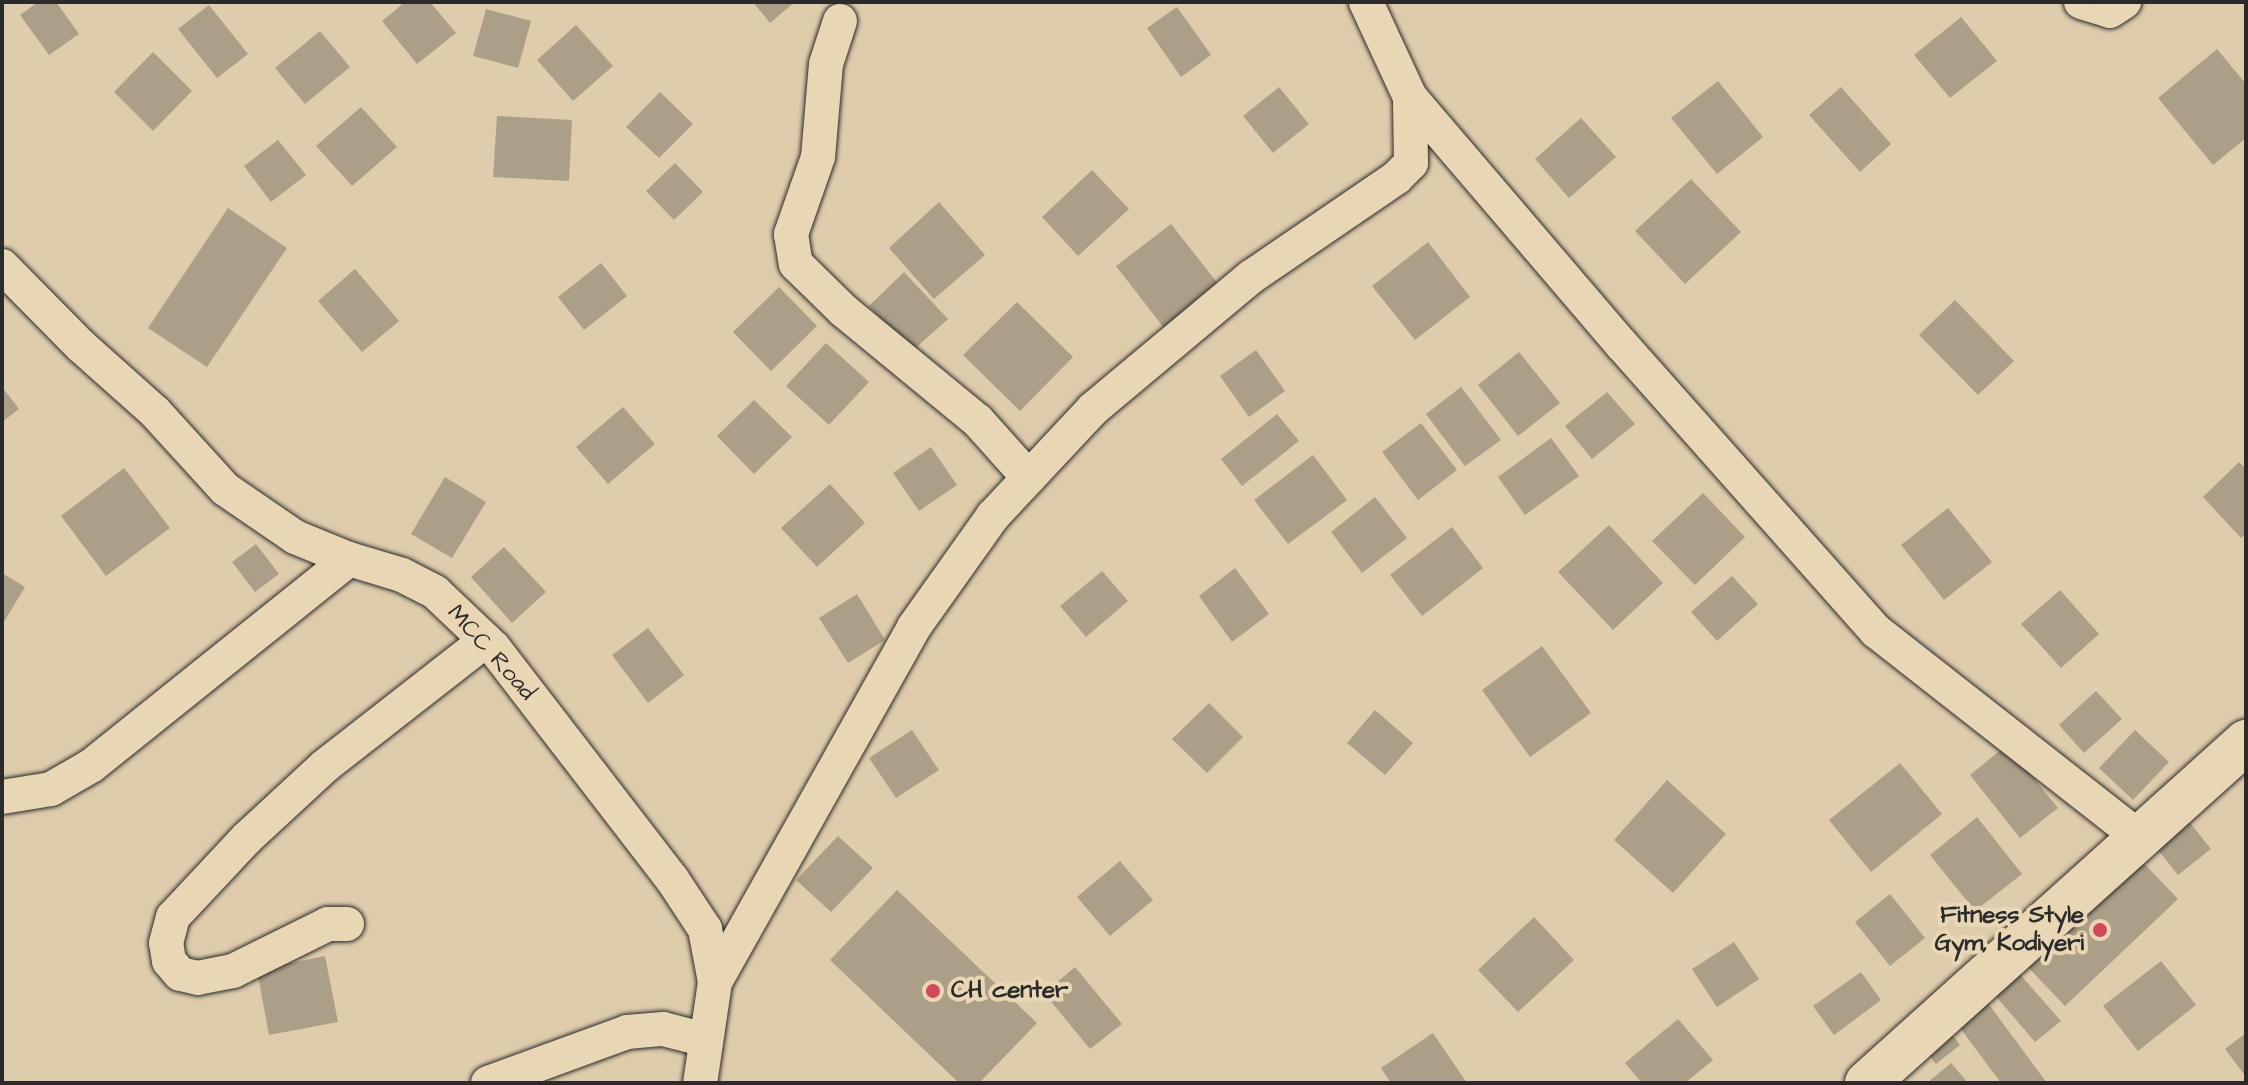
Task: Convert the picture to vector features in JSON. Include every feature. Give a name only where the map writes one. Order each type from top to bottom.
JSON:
[{"type":"main road","points":[[1877,1080],[2246,742]]},
{"type":"street","points":[[1366,2],[1410,97],[1622,345],[1876,631],[2140,838]]},
{"type":"street","points":[[2081,2],[2110,11],[2124,2]]},
{"type":"street","points":[[840,21],[826,64],[818,157],[791,234],[796,264],[825,295],[978,421],[1029,478]]},
{"type":"street","points":[[715,982],[914,627],[993,516],[1093,409],[1251,277],[1396,178],[1411,163],[1410,97]]},
{"type":"street","name":"MCC Road","points":[[2,266],[81,346],[155,412],[225,489],[295,537],[349,559],[402,575],[435,592],[486,640],[672,879],[705,929],[715,982],[700,1083]]},
{"type":"street","points":[[2,797],[51,789],[91,766],[349,559]]},
{"type":"street","points":[[347,924],[328,924],[233,971],[198,978],[180,974],[169,961],[166,943],[173,917],[247,838],[325,766],[486,640]]},
{"type":"street","points":[[488,1083],[627,1032],[663,1029],[706,1040]]},
{"type":"building","points":[[38,2],[56,2],[79,34],[49,55],[20,15]]},
{"type":"building","points":[[405,2],[430,2],[456,33],[417,64],[382,21]]},
{"type":"building","points":[[753,2],[795,2],[770,23]]},
{"type":"building","points":[[209,5],[248,54],[217,78],[178,29]]},
{"type":"building","points":[[1177,7],[1211,55],[1181,77],[1147,28]]},
{"type":"building","points":[[486,9],[531,21],[518,68],[473,56]]},
{"type":"building","points":[[1961,17],[1997,61],[1950,98],[1914,55]]},
{"type":"building","points":[[576,25],[613,66],[573,101],[537,60]]},
{"type":"building","points":[[320,31],[350,67],[305,104],[275,68]]},
{"type":"building","points":[[2217,49],[2246,84],[2246,138],[2213,165],[2158,98]]},
{"type":"building","points":[[153,52],[192,91],[153,131],[114,92]]},
{"type":"building","points":[[1718,81],[1763,137],[1717,174],[1671,118]]},
{"type":"building","points":[[1279,87],[1309,124],[1273,153],[1243,116]]},
{"type":"building","points":[[1841,87],[1891,144],[1860,172],[1809,115]]},
{"type":"building","points":[[660,92],[693,124],[659,158],[626,127]]},
{"type":"building","points":[[361,107],[397,147],[352,186],[316,146]]},
{"type":"building","points":[[497,116],[572,120],[569,181],[493,177]]},
{"type":"building","points":[[1581,118],[1616,157],[1569,198],[1535,159]]},
{"type":"building","points":[[278,140],[306,175],[271,202],[244,166]]},
{"type":"building","points":[[675,163],[703,192],[674,220],[646,191]]},
{"type":"building","points":[[1092,170],[1129,209],[1078,256],[1042,217]]},
{"type":"building","points":[[1691,179],[1741,232],[1685,284],[1635,231]]},
{"type":"building","points":[[939,202],[985,255],[934,299],[889,248]]},
{"type":"building","points":[[228,208],[287,248],[207,367],[148,328]]},
{"type":"building","points":[[1171,224],[1219,285],[1164,328],[1116,266]]},
{"type":"building","points":[[1428,242],[1470,297],[1415,340],[1372,286]]},
{"type":"building","points":[[601,263],[627,296],[584,330],[558,297]]},
{"type":"building","points":[[355,269],[399,321],[362,352],[318,301]]},
{"type":"building","points":[[904,272],[948,319],[912,351],[869,306]]},
{"type":"building","points":[[779,287],[817,326],[771,371],[733,332]]},
{"type":"building","points":[[1955,300],[2014,361],[1978,395],[1919,335]]},
{"type":"building","points":[[1017,302],[1073,357],[1020,411],[963,355]]},
{"type":"building","points":[[826,343],[869,382],[829,425],[786,386]]},
{"type":"building","points":[[1256,350],[1285,391],[1249,417],[1220,376]]},
{"type":"building","points":[[1519,352],[1560,403],[1518,436],[1478,385]]},
{"type":"building","points":[[2,387],[19,409],[2,422]]},
{"type":"building","points":[[1461,387],[1501,440],[1465,466],[1426,414]]},
{"type":"building","points":[[1607,392],[1635,424],[1592,459],[1565,426]]},
{"type":"building","points":[[754,400],[792,437],[754,474],[717,436]]},
{"type":"building","points":[[623,407],[655,444],[608,484],[576,447]]},
{"type":"building","points":[[1277,414],[1299,441],[1242,486],[1221,459]]},
{"type":"building","points":[[1421,423],[1457,470],[1418,500],[1382,452]]},
{"type":"building","points":[[1551,438],[1579,476],[1525,515],[1498,477]]},
{"type":"building","points":[[931,447],[957,485],[919,511],[893,473]]},
{"type":"building","points":[[1313,455],[1347,500],[1288,544],[1254,500]]},
{"type":"building","points":[[2239,462],[2246,469],[2246,533],[2241,538],[2203,497]]},
{"type":"building","points":[[124,468],[170,528],[106,576],[61,516]]},
{"type":"building","points":[[445,477],[486,502],[452,558],[411,534]]},
{"type":"building","points":[[830,484],[865,523],[817,567],[781,528]]},
{"type":"building","points":[[1703,493],[1745,537],[1695,585],[1652,541]]},
{"type":"building","points":[[1375,497],[1407,538],[1362,573],[1331,532]]},
{"type":"building","points":[[1948,508],[1992,562],[1944,600],[1901,545]]},
{"type":"building","points":[[1609,525],[1663,583],[1613,630],[1558,572]]},
{"type":"building","points":[[1452,527],[1483,568],[1422,616],[1390,575]]},
{"type":"building","points":[[256,544],[279,574],[255,592],[232,562]]},
{"type":"building","points":[[504,547],[546,592],[512,623],[471,577]]},
{"type":"building","points":[[1235,568],[1269,614],[1232,642],[1199,596]]},
{"type":"building","points":[[1102,571],[1128,601],[1086,637],[1060,606]]},
{"type":"building","points":[[2,573],[25,587],[2,625]]},
{"type":"building","points":[[1732,576],[1758,604],[1717,641],[1691,612]]},
{"type":"building","points":[[2060,590],[2099,634],[2061,668],[2021,624]]},
{"type":"building","points":[[857,594],[885,640],[848,663],[819,618]]},
{"type":"building","points":[[648,628],[684,675],[648,703],[612,655]]},
{"type":"building","points":[[1542,646],[1591,713],[1530,757],[1482,690]]},
{"type":"building","points":[[2096,691],[2122,719],[2084,753],[2059,725]]},
{"type":"building","points":[[1209,703],[1243,737],[1207,773],[1172,739]]},
{"type":"building","points":[[1375,710],[1413,743],[1385,775],[1347,743]]},
{"type":"building","points":[[912,730],[939,770],[896,798],[869,758]]},
{"type":"building","points":[[2135,730],[2169,762],[2133,800],[2099,768]]},
{"type":"building","points":[[2007,745],[2058,808],[2020,838],[1970,775]]},
{"type":"building","points":[[1900,763],[1942,814],[1871,872],[1829,820]]},
{"type":"building","points":[[1667,780],[1726,834],[1673,893],[1614,840]]},
{"type":"building","points":[[2183,814],[2211,849],[2178,875],[2150,840]]},
{"type":"building","points":[[1977,817],[2022,874],[1975,911],[1930,855]]},
{"type":"building","points":[[838,836],[873,868],[831,912],[796,880]]},
{"type":"building","name":"Fitness Style Gym, Kodiyeri","points":[[2136,855],[2178,899],[2065,1006],[2023,962]]},
{"type":"building","points":[[1120,861],[1153,900],[1110,936],[1077,897]]},
{"type":"building","name":"CH center","points":[[897,890],[1037,1023],[979,1083],[959,1083],[830,960]]},
{"type":"building","points":[[1890,894],[1925,938],[1890,966],[1855,922]]},
{"type":"building","points":[[1534,917],[1574,960],[1518,1012],[1478,970]]},
{"type":"building","points":[[1734,942],[1759,979],[1717,1007],[1692,969]]},
{"type":"building","points":[[325,956],[338,1022],[269,1035],[257,970]]},
{"type":"building","points":[[2161,961],[2196,1005],[2138,1051],[2103,1006]]},
{"type":"building","points":[[1075,967],[1122,1024],[1090,1049],[1044,993]]},
{"type":"building","points":[[1861,972],[1881,1000],[1834,1035],[1813,1006]]},
{"type":"building","points":[[2018,972],[2061,1021],[2035,1042],[1993,993]]},
{"type":"building","points":[[1982,995],[2047,1083],[2001,1083],[1952,1017]]},
{"type":"building","points":[[1678,1019],[1713,1060],[1685,1083],[1642,1083],[1625,1063]]},
{"type":"building","points":[[1946,1027],[1960,1045],[1936,1064],[1922,1046]]},
{"type":"building","points":[[1433,1033],[1467,1083],[1391,1083],[1381,1068]]},
{"type":"building","points":[[2246,1033],[2246,1077],[2225,1049]]},
{"type":"building","points":[[1951,1063],[1968,1083],[1927,1083]]},
{"type":"place","name":"Fitness Style Gym, Kodiyeri","points":[[2100,930]]},
{"type":"place","name":"CH center","points":[[933,991]]}]
